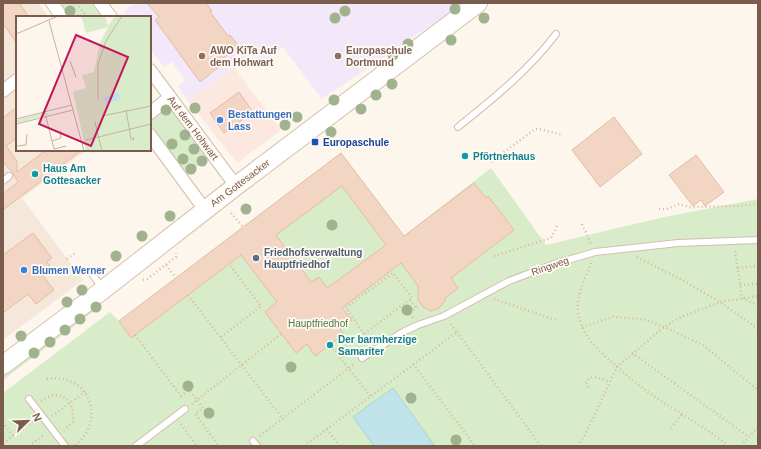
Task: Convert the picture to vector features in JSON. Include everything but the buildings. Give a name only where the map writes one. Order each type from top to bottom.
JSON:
[{"type":"street","points":[[52,3],[61,16]]},
{"type":"street","points":[[100,3],[110,16]]},
{"type":"street","name":"Am Gottesacker","points":[[3,365],[478,3]]},
{"type":"street","name":"Auf dem Hohwart","points":[[151,71],[236,186]]},
{"type":"street","points":[[3,91],[16,81]]},
{"type":"street","points":[[151,112],[170,97]]},
{"type":"street","points":[[151,136],[205,210]]},
{"type":"lane","points":[[458,127],[491,101],[536,59],[556,34]]},
{"type":"lane","points":[[3,181],[9,176]]},
{"type":"lane","name":"Ringweg","points":[[362,358],[403,332],[444,316],[509,281],[554,264],[595,252],[678,243],[758,240]]},
{"type":"lane","points":[[90,271],[104,289]]},
{"type":"lane","points":[[29,399],[65,446]]},
{"type":"lane","points":[[136,446],[185,409]]},
{"type":"path","points":[[76,3],[86,16]]},
{"type":"path","points":[[491,162],[535,129],[563,135]]},
{"type":"path","points":[[658,209],[667,209],[679,204],[689,207],[758,204]]},
{"type":"path","points":[[231,213],[243,227]]},
{"type":"path","points":[[582,224],[595,252],[579,298],[578,313],[582,327],[595,347],[643,389],[711,433],[728,446]]},
{"type":"path","points":[[494,256],[551,238],[556,226]]},
{"type":"path","points":[[733,240],[742,298]]},
{"type":"path","points":[[623,249],[720,302],[758,329]]},
{"type":"path","points":[[67,259],[76,252]]},
{"type":"path","points":[[221,337],[261,306],[229,264]]},
{"type":"path","points":[[166,265],[176,278]]},
{"type":"path","points":[[738,268],[758,266]]},
{"type":"path","points":[[376,349],[346,308],[393,273],[412,298],[410,300],[416,308]]},
{"type":"path","points":[[740,285],[758,284]]},
{"type":"path","points":[[188,295],[283,419]]},
{"type":"path","points":[[578,446],[586,433],[617,367],[632,353],[664,327],[679,318],[720,302],[758,296]]},
{"type":"path","points":[[490,298],[556,320]]},
{"type":"path","points":[[742,298],[758,305]]},
{"type":"path","points":[[364,334],[410,300]]},
{"type":"path","points":[[418,325],[409,313],[420,305]]},
{"type":"path","points":[[582,327],[613,317],[643,319],[703,345],[758,390]]},
{"type":"path","points":[[452,326],[541,446]]},
{"type":"path","points":[[304,446],[457,332]]},
{"type":"path","points":[[192,404],[281,334]]},
{"type":"path","points":[[135,335],[181,396],[189,390],[197,400],[203,408],[195,414],[219,446]]},
{"type":"path","points":[[330,345],[371,396]]},
{"type":"path","points":[[632,353],[749,437]]},
{"type":"path","points":[[413,364],[475,446]]},
{"type":"path","points":[[255,444],[283,419],[348,369]]},
{"type":"path","points":[[47,379],[56,377],[67,379],[77,384],[85,392],[90,406],[90,423],[84,436],[74,446]]},
{"type":"path","points":[[588,387],[586,384],[587,380],[594,377],[609,382]]},
{"type":"path","points":[[46,421],[85,392]]},
{"type":"path","points":[[43,399],[55,394],[62,396],[70,403],[73,408],[73,422],[66,429]]},
{"type":"path","points":[[671,428],[682,414]]},
{"type":"path","points":[[3,443],[41,415]]},
{"type":"path","points":[[3,422],[13,436]]},
{"type":"path","points":[[741,446],[758,427]]},
{"type":"path","points":[[29,446],[52,429]]},
{"type":"path","points":[[327,429],[340,446]]},
{"type":"path","points":[[188,434],[197,446]]},
{"type":"shaded area","points":[[3,3],[38,3],[48,16],[16,16],[16,151],[86,151],[22,198],[83,280],[3,340]]},
{"type":"shaded area","name":"Europaschule Dortmund","points":[[135,3],[464,3],[322,99],[283,47],[264,61],[256,51],[188,101],[178,86],[186,80],[172,62],[164,67],[151,50],[151,16],[126,16],[123,12]]},
{"type":"shaded area","points":[[234,67],[281,130],[237,163],[188,101]]},
{"type":"green space","points":[[60,3],[92,3],[102,16],[69,16]]},
{"type":"green space","points":[[170,106],[208,158],[187,174],[151,126],[151,119]]},
{"type":"green space","name":"Hauptfriedhof","points":[[341,153],[404,236],[491,168],[546,245],[664,217],[758,199],[758,446],[3,446],[3,393],[110,312],[119,321]]},
{"type":"green space","points":[[95,305],[98,306],[98,308],[3,380],[3,374]]},
{"type":"water","points":[[393,388],[435,446],[374,446],[353,417]]},
{"type":"place","name":"AWO KiTa Auf dem Hohwart","points":[[202,56]]},
{"type":"place","name":"Europaschule Dortmund","points":[[338,56]]},
{"type":"place","name":"Bestattungen Lass","points":[[220,120]]},
{"type":"place","name":"Europaschule","points":[[315,142]]},
{"type":"place","name":"Pförtnerhaus","points":[[465,156]]},
{"type":"place","name":"Haus Am Gottesacker","points":[[35,174]]},
{"type":"place","name":"Friedhofsverwaltung Hauptfriedhof","points":[[256,258]]},
{"type":"place","name":"Blumen Werner","points":[[24,270]]},
{"type":"place","name":"Der barmherzige Samariter","points":[[330,345]]}]
